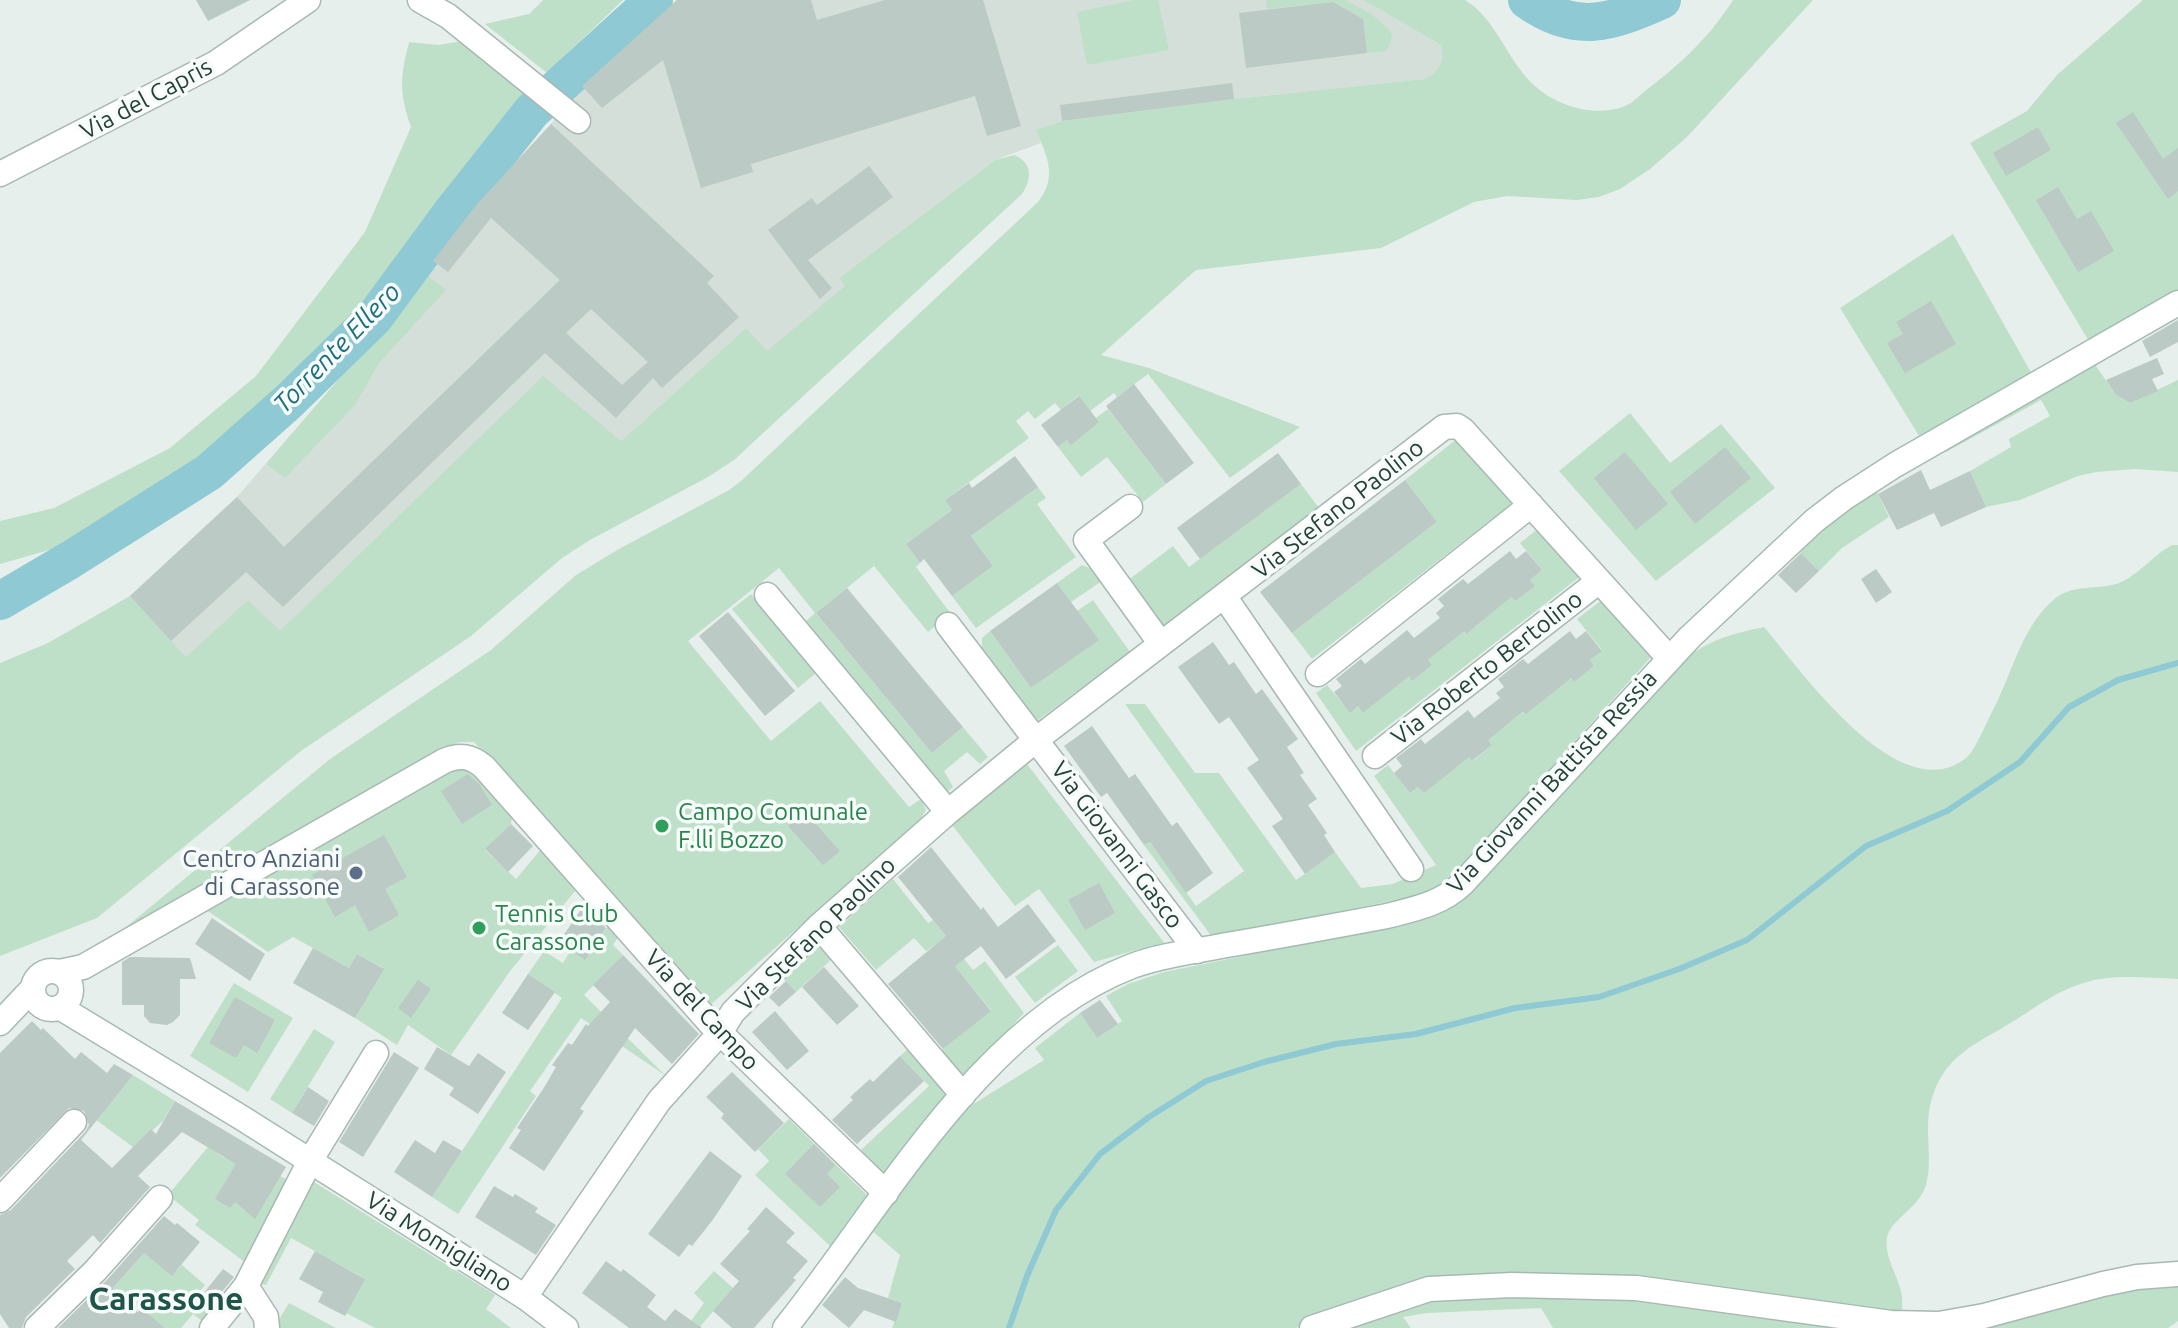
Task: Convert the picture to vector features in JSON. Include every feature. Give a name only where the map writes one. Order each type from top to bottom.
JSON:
[{"type":"street","name":"Via del Capris","points":[[0,174],[216,63],[308,0]]},
{"type":"street","points":[[420,0],[448,16],[578,121]]},
{"type":"street","name":"Via Giovanni Battista Ressia","points":[[785,1328],[963,1095],[1040,1018],[1076,994],[1135,965],[1387,916],[1446,897],[1462,884],[1669,658],[1798,534],[1853,492],[2178,303]]},
{"type":"street","name":"Via Roberto Bertolino","points":[[1453,425],[1463,430],[1669,658]]},
{"type":"street","name":"Via Stefano Paolino","points":[[525,1297],[659,1101],[720,1033],[733,1012],[819,926],[948,812],[1037,739],[1440,430],[1453,425]]},
{"type":"street","points":[[1318,674],[1531,505]]},
{"type":"street","points":[[1130,507],[1086,540],[1161,644]]},
{"type":"street","name":"Via Roberto Bertolino","points":[[1375,756],[1599,581]]},
{"type":"street","points":[[767,595],[948,812]]},
{"type":"street","points":[[1224,596],[1411,869]]},
{"type":"street","points":[[948,625],[1037,739]]},
{"type":"street","name":"Via Giovanni Gasco","points":[[1037,739],[1197,951]]},
{"type":"street","name":"Via del Campo","points":[[74,987],[444,761],[467,757],[484,767],[720,1033],[886,1193]]},
{"type":"street","points":[[819,926],[963,1095]]},
{"type":"street","name":"Via Momigliano","points":[[74,987],[46,1008],[21,1004],[42,974],[74,987],[310,1161],[525,1297],[566,1328]]},
{"type":"street","points":[[212,1328],[246,1286],[310,1161],[376,1053]]},
{"type":"street","points":[[0,1200],[74,1122]]},
{"type":"street","points":[[37,1328],[95,1271],[160,1198]]},
{"type":"street","points":[[1312,1328],[1429,1289],[1512,1285],[1636,1288],[1891,1323],[1939,1324],[1984,1316],[2103,1284],[2137,1277],[2178,1274]]},
{"type":"street","points":[[246,1286],[266,1317],[267,1328]]},
{"type":"shaded area","points":[[677,0],[1363,0],[1441,45],[1444,59],[1438,72],[1426,79],[1062,121],[1037,130],[1041,143],[995,160],[839,278],[846,286],[767,352],[746,328],[621,441],[380,534],[280,632],[248,600],[186,658],[130,596],[237,497],[362,352],[477,204],[551,124],[574,94]]},
{"type":"green space","points":[[543,0],[623,0],[547,73],[485,24],[529,14]]},
{"type":"green space","points":[[1134,0],[1158,0],[1169,50],[1087,65],[1077,12]]},
{"type":"green space","points":[[1266,0],[1345,0],[1370,13],[1388,28],[1392,35],[1391,43],[1386,51],[1367,53],[1363,19],[1333,2],[1267,9]]},
{"type":"green space","points":[[1363,0],[1465,0],[1485,18],[1534,85],[1565,104],[1601,111],[1628,105],[1673,68],[1705,37],[1733,0],[1813,0],[1687,137],[1650,169],[1620,189],[1599,197],[1577,200],[1507,196],[1474,202],[1381,248],[1196,270],[1101,355],[1149,368],[1300,427],[1230,478],[1148,374],[1117,397],[1114,393],[1090,411],[1078,396],[1061,410],[1055,403],[1035,419],[1028,411],[1016,421],[1029,438],[945,500],[952,510],[906,544],[920,563],[916,567],[951,614],[928,632],[874,566],[816,613],[932,753],[963,727],[988,757],[980,764],[967,752],[944,771],[953,787],[946,793],[804,623],[815,613],[779,568],[688,641],[771,741],[820,701],[909,807],[921,799],[926,810],[920,820],[708,1007],[474,742],[460,742],[446,747],[120,932],[330,759],[491,650],[576,575],[741,481],[1038,202],[1048,184],[1049,166],[1036,130],[1062,121],[1425,79],[1435,72],[1442,61],[1441,45]]},
{"type":"green space","points":[[2143,0],[2178,0],[2178,293],[2090,343],[1970,143],[2027,111],[2057,75]]},
{"type":"green space","points":[[463,41],[531,94],[367,309],[279,397],[202,465],[63,546],[0,564],[0,521],[54,508],[170,448],[256,376],[365,232],[411,127],[402,85],[409,42],[438,45]]},
{"type":"green space","points":[[1014,155],[1028,167],[1028,183],[1022,194],[734,460],[562,558],[471,636],[301,751],[97,918],[0,956],[0,663],[48,643],[130,596],[186,657],[248,600],[280,631],[543,376],[621,441],[746,328],[767,351],[845,286],[839,278],[995,160]]},
{"type":"green space","points":[[1953,234],[2033,376],[1921,439],[1840,308]]},
{"type":"green space","points":[[424,273],[446,290],[379,363],[355,405],[285,478],[266,464],[362,352]]},
{"type":"green space","points":[[2094,363],[2116,395],[2130,403],[2178,380],[2178,472],[2135,469],[2096,472],[2078,476],[2020,500],[1986,507],[1970,471],[2011,447],[2009,439],[2050,416],[2041,400],[1946,452],[1944,448]]},
{"type":"green space","points":[[1108,409],[1166,484],[1143,502],[1107,457],[1081,477],[1058,447],[1067,440],[1071,444],[1085,426]]},
{"type":"green space","points":[[1630,413],[1670,463],[1721,424],[1775,488],[1656,581],[1559,471]]},
{"type":"green space","points":[[1458,438],[1515,501],[1312,659],[1292,633],[1437,522],[1405,480]]},
{"type":"green space","points":[[1301,484],[1319,508],[1162,628],[1127,581],[1173,546],[1189,567]]},
{"type":"green space","points":[[1038,487],[1046,498],[1037,504],[1076,557],[976,628],[952,596],[993,566],[971,536]]},
{"type":"green space","points":[[1876,490],[1889,517],[1842,548],[1819,571],[1798,550]]},
{"type":"green space","points":[[1540,527],[1582,575],[1356,751],[1316,693],[1327,685],[1350,712],[1358,706],[1363,713],[1408,675],[1412,680],[1432,665],[1428,660],[1440,650],[1424,630],[1440,618],[1460,627],[1466,634],[1510,596],[1515,601],[1534,586],[1530,580],[1542,570],[1520,543]]},
{"type":"green space","points":[[2172,545],[2178,545],[2178,979],[2121,977],[2076,985],[1976,1043],[1955,1059],[1939,1081],[1930,1106],[1926,1185],[1918,1201],[1894,1225],[1887,1238],[1889,1258],[1902,1294],[1902,1315],[1564,1276],[1328,1315],[1296,1328],[892,1328],[902,1303],[888,1298],[900,1255],[871,1230],[939,1136],[967,1108],[1044,1060],[1035,1048],[1080,1013],[1097,1038],[1122,1021],[1106,996],[1128,984],[1164,972],[1408,923],[1449,908],[1463,897],[1688,657],[1715,641],[1743,632],[1764,627],[1827,701],[1882,751],[1911,766],[1940,769],[1966,758],[2000,696],[2031,627],[2050,603],[2072,590],[2120,583]]},
{"type":"green space","points":[[1082,565],[1094,570],[1102,581],[1071,602],[1057,583]]},
{"type":"green space","points":[[751,594],[816,673],[798,688],[732,609]]},
{"type":"green space","points":[[1603,599],[1652,656],[1464,864],[1440,885],[1411,897],[1212,937],[1144,845],[1150,842],[1196,906],[1244,871],[1125,704],[1145,704],[1195,773],[1219,773],[1296,880],[1335,852],[1361,888],[1393,884],[1436,865],[1374,776],[1388,765],[1410,793],[1418,787],[1424,793],[1468,755],[1473,761],[1492,745],[1488,740],[1484,710],[1570,676],[1575,681],[1594,666],[1590,660],[1602,650],[1577,619]]},
{"type":"green space","points":[[1093,600],[1130,652],[1037,721],[982,648],[982,638],[990,631],[1031,688],[1098,640],[1077,611]]},
{"type":"green space","points":[[1027,764],[1166,945],[1094,962],[1039,889],[1015,906],[952,825]]},
{"type":"green space","points":[[451,767],[470,768],[512,817],[511,824],[485,850],[516,879],[542,848],[579,886],[511,970],[451,1055],[408,1025],[397,1045],[355,1018],[383,968],[357,954],[349,968],[293,937],[268,952],[202,907]]},
{"type":"green space","points":[[893,879],[928,923],[933,920],[973,970],[985,961],[1024,1013],[964,1077],[942,1050],[991,1010],[937,944],[926,951],[914,938],[876,970],[839,927]]},
{"type":"green space","points":[[608,926],[618,937],[613,945],[623,955],[584,995],[666,1076],[581,1018],[530,1091],[536,1096],[458,1214],[432,1197],[562,998],[528,974],[544,951],[563,963],[571,950],[585,959]]},
{"type":"green space","points":[[820,944],[833,958],[796,992],[783,978]]},
{"type":"green space","points":[[1058,945],[1078,971],[1035,1003],[1015,977]]},
{"type":"green space","points":[[234,983],[293,1018],[248,1092],[190,1056]]},
{"type":"green space","points":[[314,1029],[335,1042],[292,1113],[270,1099]]},
{"type":"green space","points":[[910,1047],[949,1093],[886,1176],[861,1150],[929,1086],[900,1056]]},
{"type":"green space","points":[[133,1075],[175,1101],[163,1121],[133,1147],[96,1120]]},
{"type":"green space","points":[[789,1119],[870,1198],[831,1247],[755,1175],[769,1161],[758,1149]]},
{"type":"green space","points":[[208,1147],[223,1157],[255,1161],[287,1180],[246,1263],[195,1225],[199,1220],[168,1195]]},
{"type":"green space","points":[[314,1182],[495,1295],[486,1309],[511,1328],[375,1328],[346,1313],[364,1278],[291,1238],[266,1285],[262,1284]]},
{"type":"green space","points":[[144,1253],[172,1275],[182,1265],[205,1285],[195,1297],[216,1314],[207,1325],[193,1314],[181,1328],[165,1328],[113,1288]]},
{"type":"green space","points":[[714,1271],[733,1288],[699,1328],[686,1328],[704,1303],[694,1293]]},
{"type":"green space","points":[[2178,1281],[2178,1321],[2168,1328],[1973,1328],[2103,1293]]},
{"type":"green space","points":[[1574,1292],[1871,1328],[1553,1328],[1541,1308],[1427,1313],[1403,1317],[1411,1328],[1329,1328],[1429,1296]]},
{"type":"green space","points":[[289,1303],[336,1328],[274,1328]]},
{"type":"building","points":[[196,0],[250,0],[208,21]]},
{"type":"building","points":[[677,0],[811,0],[817,20],[885,0],[983,0],[1021,126],[987,136],[975,96],[751,164],[753,172],[701,188],[663,60],[602,108],[582,86]]},
{"type":"building","points":[[1333,2],[1363,19],[1367,53],[1246,68],[1239,13]]},
{"type":"building","points":[[1232,83],[1234,99],[1062,121],[1060,105]]},
{"type":"building","points":[[2133,112],[2163,159],[2178,148],[2178,191],[2168,199],[2116,123]]},
{"type":"building","points":[[551,124],[714,276],[707,283],[739,317],[662,388],[653,378],[616,418],[545,353],[283,607],[246,572],[171,641],[130,596],[237,497],[284,547],[560,280],[491,218],[448,272],[433,261],[477,204]],"holes":[[[591,309],[648,362],[622,385],[566,333]]]},
{"type":"building","points":[[2038,127],[2051,150],[2006,176],[1993,153]]},
{"type":"building","points":[[869,166],[893,197],[808,260],[832,288],[820,299],[768,230],[812,198],[817,205]]},
{"type":"building","points":[[2058,187],[2077,219],[2091,211],[2114,251],[2078,272],[2036,200]]},
{"type":"building","points":[[1931,301],[1956,344],[1905,373],[1887,343],[1903,334],[1896,322]]},
{"type":"building","points":[[2178,320],[2178,342],[2150,357],[2142,341]]},
{"type":"building","points":[[2157,358],[2164,374],[2152,379],[2158,391],[2130,403],[2116,395],[2106,380]]},
{"type":"building","points":[[1134,384],[1194,463],[1166,484],[1106,406]]},
{"type":"building","points":[[1079,396],[1099,422],[1071,445],[1067,440],[1058,447],[1041,425]]},
{"type":"building","points":[[1725,447],[1751,478],[1695,524],[1670,492]]},
{"type":"building","points":[[1625,452],[1668,504],[1636,530],[1594,478]]},
{"type":"building","points":[[1278,453],[1301,484],[1200,559],[1177,528]]},
{"type":"building","points":[[1015,456],[1038,487],[971,536],[993,566],[952,596],[924,559],[920,563],[906,544],[952,510],[945,500],[969,483],[972,488]]},
{"type":"building","points":[[1921,470],[1930,490],[1970,471],[1986,507],[1941,527],[1934,513],[1897,530],[1878,494]]},
{"type":"building","points":[[1405,480],[1437,522],[1292,633],[1260,592]]},
{"type":"building","points":[[1510,551],[1516,559],[1526,551],[1542,570],[1530,580],[1535,586],[1515,601],[1511,597],[1466,634],[1464,631],[1428,660],[1432,665],[1412,681],[1409,676],[1363,713],[1358,706],[1350,713],[1334,692],[1342,686],[1336,679],[1361,659],[1365,664],[1407,630],[1414,638],[1440,618],[1436,613],[1444,606],[1438,599],[1463,579],[1468,584]]},
{"type":"building","points":[[1801,553],[1819,571],[1796,593],[1778,575]]},
{"type":"building","points":[[1876,569],[1892,592],[1876,603],[1861,579]]},
{"type":"building","points":[[1057,583],[1099,640],[1031,688],[990,631]]},
{"type":"building","points":[[847,588],[963,727],[932,753],[816,613]]},
{"type":"building","points":[[728,612],[795,691],[765,716],[699,636]]},
{"type":"building","points":[[1570,631],[1576,639],[1586,631],[1602,651],[1590,660],[1594,666],[1574,682],[1571,678],[1526,714],[1523,711],[1488,740],[1492,745],[1472,761],[1469,757],[1424,793],[1418,787],[1410,793],[1394,773],[1402,766],[1396,758],[1421,739],[1425,744],[1468,710],[1474,718],[1500,698],[1496,693],[1504,687],[1498,679],[1523,659],[1528,664]]},
{"type":"building","points":[[1213,642],[1229,665],[1234,662],[1256,694],[1262,689],[1298,739],[1287,747],[1304,773],[1300,775],[1317,799],[1308,805],[1327,833],[1324,835],[1335,852],[1305,874],[1272,826],[1283,819],[1247,768],[1259,760],[1229,717],[1219,724],[1178,667]]},
{"type":"building","points":[[1092,726],[1129,778],[1135,774],[1172,826],[1177,822],[1213,873],[1186,893],[1150,842],[1144,845],[1107,793],[1101,797],[1064,746]]},
{"type":"building","points":[[468,774],[480,785],[492,805],[462,824],[441,791]]},
{"type":"building","points":[[805,812],[840,851],[823,865],[788,826]]},
{"type":"building","points":[[511,824],[533,846],[508,872],[485,849]]},
{"type":"building","points":[[384,835],[407,877],[385,889],[399,915],[369,932],[355,905],[335,917],[312,875]]},
{"type":"building","points":[[931,847],[998,927],[1028,904],[1056,941],[1006,979],[981,946],[955,966],[991,1011],[943,1049],[888,984],[946,936],[898,877]]},
{"type":"building","points":[[1099,883],[1115,913],[1085,930],[1068,900]]},
{"type":"building","points":[[582,908],[606,928],[585,960],[559,942]]},
{"type":"building","points":[[212,918],[265,954],[250,981],[195,944]]},
{"type":"building","points":[[313,948],[349,968],[357,954],[384,969],[355,1018],[293,983]]},
{"type":"building","points":[[623,955],[699,1034],[672,1064],[635,1028],[580,1109],[584,1111],[544,1171],[509,1148],[521,1130],[517,1128],[556,1067],[552,1065],[568,1043],[572,1045],[586,1024],[588,1026],[610,1002],[593,985]]},
{"type":"building","points":[[130,957],[190,958],[196,979],[180,979],[180,1015],[173,1022],[167,1025],[150,1023],[144,1016],[144,1005],[122,1005],[122,962]]},
{"type":"building","points":[[824,967],[859,1006],[837,1025],[802,987]]},
{"type":"building","points":[[528,974],[555,992],[528,1030],[502,1013]]},
{"type":"building","points":[[418,980],[431,989],[411,1018],[398,1008]]},
{"type":"building","points":[[786,981],[796,992],[779,1007],[769,997]]},
{"type":"building","points":[[235,997],[275,1020],[257,1053],[244,1045],[236,1058],[209,1043]]},
{"type":"building","points":[[1100,1000],[1118,1024],[1097,1038],[1080,1013]]},
{"type":"building","points":[[775,1011],[809,1051],[787,1070],[752,1032]]},
{"type":"building","points":[[32,1021],[75,1059],[81,1052],[107,1073],[114,1064],[133,1075],[81,1140],[112,1168],[151,1129],[156,1134],[175,1101],[286,1167],[255,1219],[235,1202],[230,1208],[215,1199],[236,1164],[182,1132],[138,1176],[150,1187],[100,1243],[93,1235],[67,1261],[75,1269],[26,1317],[22,1328],[9,1328],[0,1314],[0,1215],[11,1210],[89,1125],[84,1111],[69,1108],[0,1178],[0,1053]]},
{"type":"building","points":[[437,1047],[469,1066],[478,1053],[506,1072],[478,1114],[449,1095],[454,1088],[424,1069]]},
{"type":"building","points":[[394,1052],[419,1068],[363,1157],[339,1142]]},
{"type":"building","points":[[900,1056],[924,1081],[857,1144],[832,1120],[853,1100],[850,1097],[870,1079],[873,1082]]},
{"type":"building","points":[[732,1072],[784,1123],[755,1152],[721,1118],[724,1114],[706,1097]]},
{"type":"building","points":[[308,1087],[329,1101],[314,1126],[292,1113]]},
{"type":"building","points":[[415,1140],[435,1153],[443,1140],[462,1151],[432,1197],[394,1172]]},
{"type":"building","points":[[814,1144],[835,1165],[827,1174],[840,1187],[820,1207],[785,1174]]},
{"type":"building","points":[[710,1151],[742,1176],[712,1221],[679,1257],[648,1234]]},
{"type":"building","points":[[494,1186],[538,1208],[535,1212],[556,1225],[536,1255],[475,1217]]},
{"type":"building","points":[[766,1207],[795,1233],[786,1242],[808,1261],[793,1278],[796,1280],[754,1328],[732,1328],[713,1311],[739,1281],[720,1264],[750,1231],[747,1229]]},
{"type":"building","points":[[164,1216],[200,1242],[172,1276],[144,1253],[113,1288],[138,1312],[141,1308],[165,1328],[58,1328],[106,1281]]},
{"type":"building","points":[[315,1251],[365,1279],[345,1316],[318,1302],[323,1292],[299,1279]]},
{"type":"building","points":[[606,1261],[621,1272],[623,1269],[656,1295],[647,1307],[665,1321],[675,1309],[702,1328],[629,1328],[582,1293]]},
{"type":"building","points":[[223,1269],[234,1277],[209,1308],[198,1300]]},
{"type":"building","points":[[845,1277],[858,1288],[902,1303],[896,1322],[864,1310],[849,1328],[822,1305]]},
{"type":"waterway","name":"Torrente Ellero","points":[[0,601],[209,472],[289,401],[374,318],[532,111],[654,0]]},
{"type":"waterway","name":"Torrente Ellero","points":[[1527,0],[1562,18],[1594,22],[1626,15],[1662,0]]},
{"type":"waterway","points":[[1009,1328],[1027,1276],[1056,1210],[1100,1154],[1149,1117],[1206,1081],[1336,1044],[1416,1034],[1515,1008],[1599,997],[1679,969],[1747,940],[1866,846],[1947,811],[2020,762],[2069,707],[2118,680],[2178,663]]},
{"type":"place","name":"Campo Comunale F.lli Bozzo","points":[[662,826]]},
{"type":"place","name":"Centro Anziani di Carassone","points":[[356,873]]},
{"type":"place","name":"Tennis Club Carassone","points":[[479,928]]},
{"type":"district","name":"Carassone","points":[[166,1299]]}]
